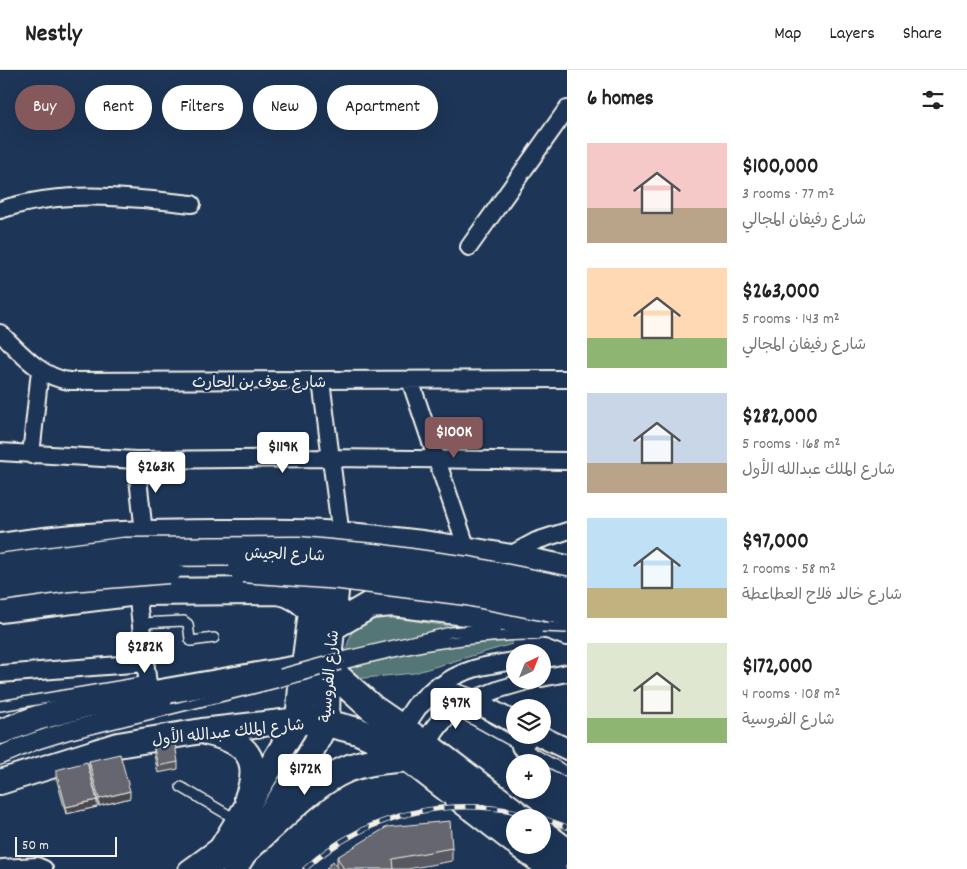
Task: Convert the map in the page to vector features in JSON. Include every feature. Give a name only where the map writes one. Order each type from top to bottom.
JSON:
[{"type":"highway","name":"شارع الجيش","points":[[0,568],[124,552],[298,551],[383,559],[468,571],[567,591]]},
{"type":"highway","name":"شارع الجيش","points":[[0,587],[69,577],[149,570],[243,568],[341,575],[467,591],[567,611]]},
{"type":"main road","points":[[0,547],[26,542],[144,533],[331,535],[467,549],[567,569]]},
{"type":"main road","name":"شارع الفروسية","points":[[235,853],[238,820],[299,720],[313,669],[322,619],[331,535]]},
{"type":"main road","points":[[0,609],[137,592],[278,591],[295,596],[322,619],[370,605],[393,603],[474,613],[551,626],[550,631]]},
{"type":"main road","points":[[0,732],[36,718],[149,687],[313,669]]},
{"type":"main road","name":"شارع الفروسية","points":[[209,869],[235,853],[310,754],[326,723],[313,669]]},
{"type":"main road","name":"شارع الملك عبدالله الأول","points":[[313,669],[339,677],[372,708],[402,728],[417,752],[506,833]]},
{"type":"main road","name":"شارع الملك عبدالله الأول","points":[[0,782],[118,745],[202,731],[299,720],[326,723],[417,752],[508,809]]},
{"type":"main road","points":[[202,731],[233,740],[248,754],[252,771],[250,788],[238,820]]},
{"type":"main road","points":[[235,853],[328,779],[347,769],[369,762],[417,752]]},
{"type":"main road","points":[[551,840],[567,852]]},
{"type":"main road","points":[[532,854],[553,869]]},
{"type":"street","points":[[469,247],[567,109]]},
{"type":"street","points":[[0,210],[38,200],[101,195],[192,204]]},
{"type":"street","name":"شارع عوف بن الحارث","points":[[0,333],[47,375],[69,381],[321,381],[567,378]]},
{"type":"street","points":[[31,455],[40,370]]},
{"type":"street","points":[[410,380],[467,549]]},
{"type":"street","name":"شارع الفروسية","points":[[321,381],[331,458],[331,535]]},
{"type":"street","points":[[0,452],[136,460],[331,458],[567,461]]},
{"type":"street","points":[[136,460],[144,533]]},
{"type":"street","points":[[508,556],[536,541],[567,532]]},
{"type":"street","points":[[137,592],[149,687]]},
{"type":"street","points":[[0,674],[146,663]]},
{"type":"street","points":[[402,728],[417,706],[436,688],[457,674],[506,663]]},
{"type":"street","points":[[417,752],[436,725],[454,709],[506,687]]},
{"type":"street","points":[[436,688],[472,700],[506,718]]},
{"type":"street","points":[[547,744],[567,750]]},
{"type":"street","points":[[187,869],[235,853]]},
{"type":"street","points":[[2,868],[37,866],[44,869]]},
{"type":"lane","points":[[140,623],[184,621],[188,624],[191,641],[214,638]]},
{"type":"lane","points":[[0,751],[66,727],[390,652],[438,643],[567,628]]},
{"type":"lane","points":[[550,631],[567,636]]},
{"type":"lane","points":[[0,760],[38,744],[67,735],[313,669]]},
{"type":"lane","points":[[0,706],[149,687]]},
{"type":"lane","points":[[454,709],[506,730]]},
{"type":"lane","points":[[536,744],[567,772]]},
{"type":"lane","points":[[181,787],[238,820]]},
{"type":"green space","points":[[377,615],[512,636],[512,644],[506,644],[506,646],[414,673],[355,679],[347,664],[345,651],[352,632],[365,620]]},
{"type":"building","points":[[175,744],[178,762],[158,766],[154,748]]},
{"type":"building","points":[[120,754],[130,791],[99,799],[89,761]]},
{"type":"building","points":[[87,762],[97,800],[66,807],[56,770]]},
{"type":"building","points":[[450,821],[452,848],[392,859],[393,869],[344,869],[337,857],[387,827]]},
{"type":"building","points":[[333,861],[338,869],[326,869]]},
{"type":"railway","points":[[305,869],[330,849],[357,833],[386,820],[416,812],[447,808],[479,807],[506,810]]},
{"type":"railway","points":[[551,821],[567,827]]}]
